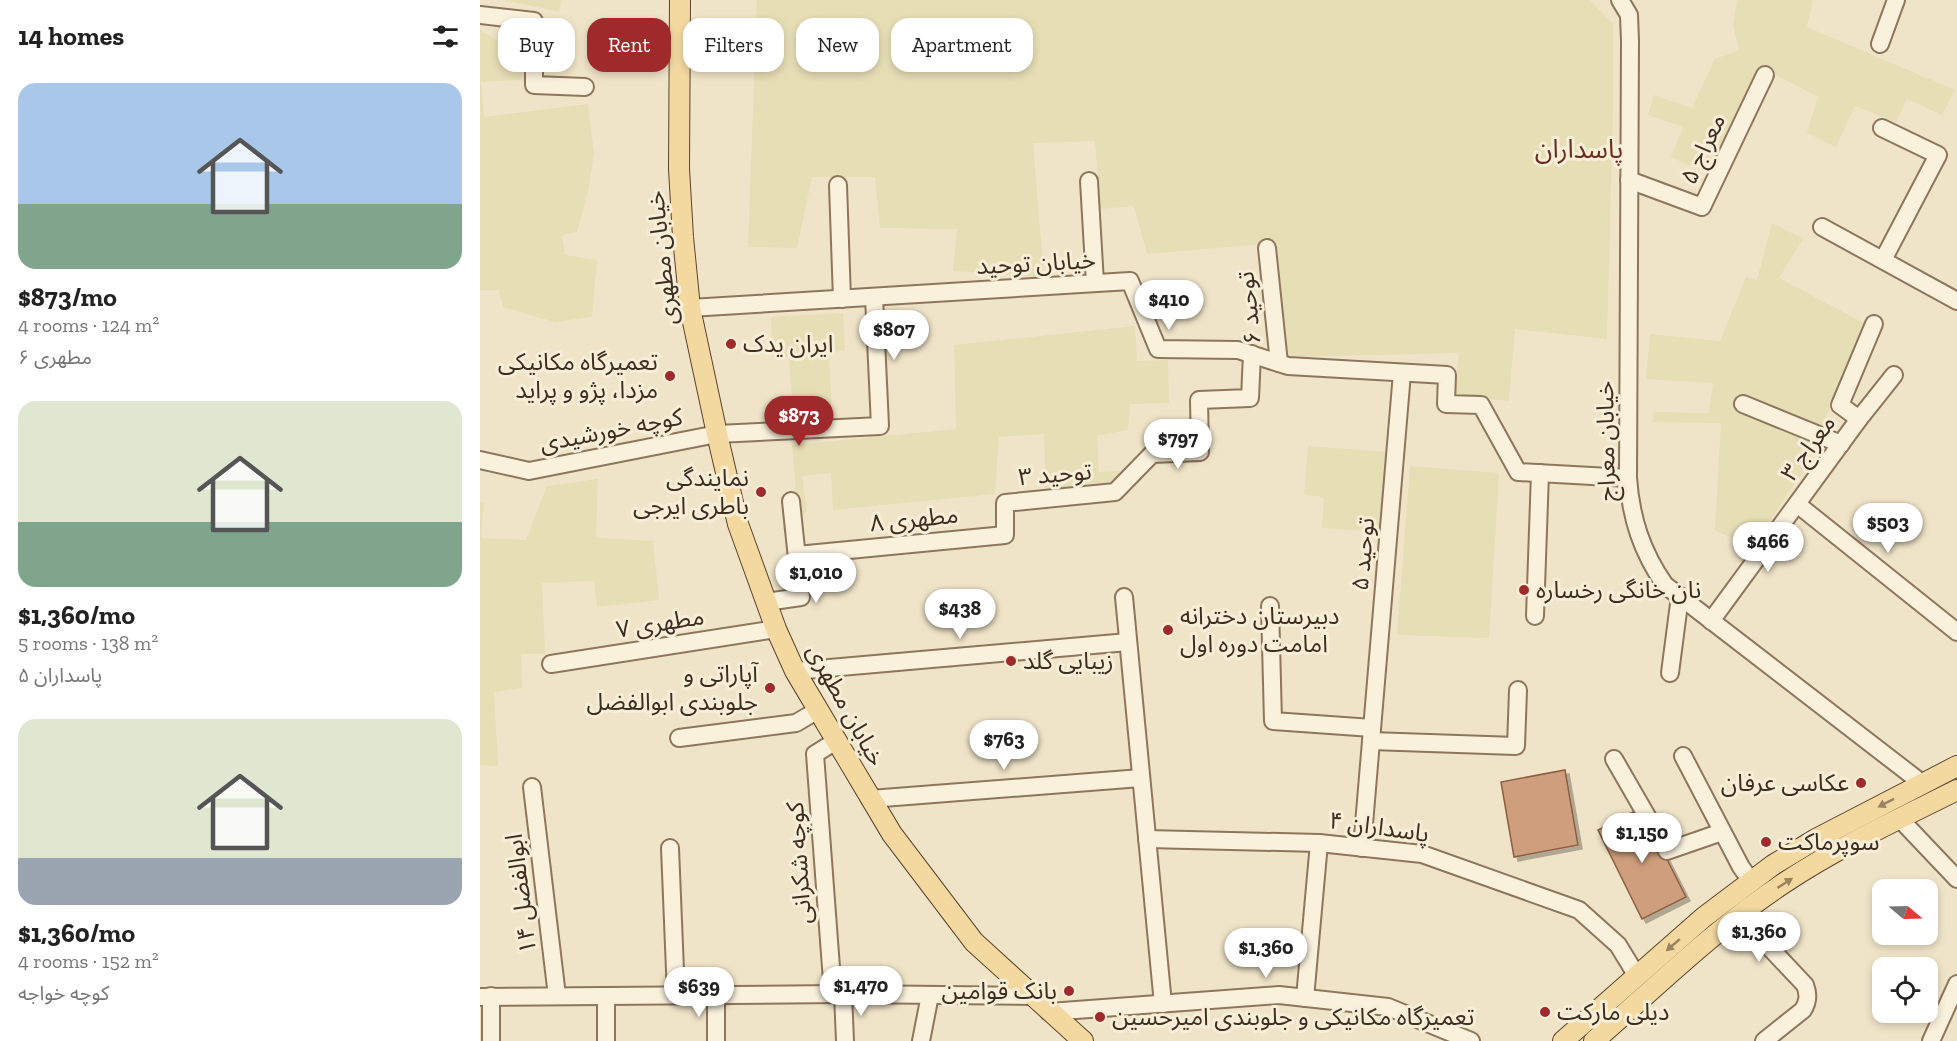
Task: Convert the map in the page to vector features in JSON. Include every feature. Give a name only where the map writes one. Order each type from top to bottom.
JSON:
[{"type":"main road","name":"خیابان مطهری","points":[[680,0],[679,169],[690,308],[738,524],[776,629],[795,671],[891,834],[974,942],[1074,1038]]},
{"type":"main road","points":[[1563,1041],[1704,917],[1751,881],[1816,839],[1957,766]]},
{"type":"main road","points":[[1594,1041],[1740,916],[1785,883],[1826,857],[1957,790]]},
{"type":"street","name":"خیابان معراج","points":[[1620,0],[1629,15],[1628,478],[1634,524],[1642,546],[1665,585],[1923,784]]},
{"type":"street","points":[[1880,44],[1896,0]]},
{"type":"street","points":[[480,15],[534,21],[534,85],[585,87]]},
{"type":"street","name":"معراج ۵","points":[[1629,180],[1702,207],[1765,75]]},
{"type":"street","points":[[1882,128],[1938,155],[1883,260]]},
{"type":"street","points":[[1089,182],[1095,284]]},
{"type":"street","points":[[838,185],[842,298]]},
{"type":"street","points":[[1822,227],[1957,300]]},
{"type":"street","name":"توحید ۶","points":[[1267,248],[1279,363]]},
{"type":"street","name":"خیابان توحید","points":[[690,308],[1130,281],[1158,349],[1238,350],[1288,366],[1447,375],[1446,404],[1481,405],[1518,472],[1628,478]]},
{"type":"street","name":"کوچه خورشیدی","points":[[480,460],[529,471],[717,434],[880,426],[874,297]]},
{"type":"street","points":[[1859,419],[1840,405],[1874,324]]},
{"type":"street","name":"توحید ۳","points":[[1005,502],[1115,492],[1152,454],[1200,452],[1199,400],[1250,398],[1252,354]]},
{"type":"street","name":"توحید ۵","points":[[1362,848],[1402,373]]},
{"type":"street","name":"معراج ۳","points":[[1712,621],[1859,419],[1894,375]]},
{"type":"street","points":[[1743,404],[1841,444]]},
{"type":"street","points":[[1535,616],[1540,473]]},
{"type":"street","points":[[766,602],[801,597],[791,501]]},
{"type":"street","name":"مطهری ۸","points":[[796,555],[1005,535],[1005,502]]},
{"type":"street","points":[[1797,504],[1957,632]]},
{"type":"street","points":[[1670,673],[1680,596]]},
{"type":"street","points":[[1124,597],[1163,1004]]},
{"type":"street","points":[[1270,606],[1274,721],[1372,735],[1516,746],[1518,690]]},
{"type":"street","name":"مطهری ۷","points":[[551,664],[776,629]]},
{"type":"street","points":[[795,671],[1128,642]]},
{"type":"street","points":[[679,738],[796,723],[818,710]]},
{"type":"street","name":"کوچه شکرانی","points":[[836,741],[815,754],[838,994]]},
{"type":"street","points":[[1683,756],[1741,867],[1751,881]]},
{"type":"street","points":[[1614,759],[1667,851],[1722,832]]},
{"type":"street","points":[[870,799],[1141,778]]},
{"type":"street","name":"ابوالفضل ۱۴","points":[[532,787],[557,996]]},
{"type":"street","points":[[1900,819],[1957,879]]},
{"type":"street","name":"پاسداران ۴","points":[[1147,839],[1319,843],[1422,854],[1579,910],[1618,945],[1637,976]]},
{"type":"street","points":[[1305,998],[1319,843]]},
{"type":"street","points":[[670,848],[676,995]]},
{"type":"street","points":[[1740,916],[1805,985],[1808,998],[1803,1010],[1764,1041]]},
{"type":"street","points":[[1931,1041],[1957,984]]},
{"type":"street","points":[[838,994],[845,1041]]},
{"type":"street","points":[[491,1041],[486,997],[838,994],[1032,996]]},
{"type":"street","points":[[716,995],[716,1041]]},
{"type":"street","points":[[921,1041],[930,995]]},
{"type":"street","points":[[1049,1012],[1280,995],[1388,1007],[1471,1041]]},
{"type":"street","points":[[606,996],[606,1041]]},
{"type":"shaded area","points":[[503,0],[561,0],[559,12]]},
{"type":"shaded area","points":[[757,0],[1590,0],[1613,24],[1607,339],[1515,329],[1509,401],[1454,395],[1459,353],[1289,357],[1276,243],[1147,254],[1134,206],[1100,209],[1095,141],[1033,143],[1044,277],[953,271],[957,229],[880,228],[875,177],[812,177],[797,248],[748,247],[754,72],[784,72],[784,18],[756,18]]},
{"type":"shaded area","points":[[1737,0],[1813,0],[1807,27],[1955,90],[1942,115],[1907,99],[1896,122],[1855,106],[1836,147],[1807,133],[1818,97],[1761,67],[1716,163],[1696,153],[1690,166],[1671,157],[1683,127],[1648,115],[1654,95],[1692,108],[1715,59],[1739,50],[1733,25]]},
{"type":"shaded area","points":[[480,30],[498,41],[498,72],[531,72],[532,79],[481,82],[484,117],[588,104],[594,153],[588,192],[577,232],[562,235],[565,255],[597,260],[592,317],[555,322],[503,307],[499,290],[480,290]]},
{"type":"shaded area","points":[[1772,223],[1803,239],[1779,278],[1866,324],[1801,474],[1752,548],[1715,530],[1721,423],[1653,422],[1654,412],[1709,413],[1713,383],[1646,379],[1650,334],[1720,341],[1746,277],[1757,280]]},
{"type":"shaded area","points":[[843,313],[845,351],[829,352],[832,419],[811,421],[809,398],[792,398],[789,357],[773,357],[771,317]]},
{"type":"shaded area","points":[[1135,326],[1137,361],[1168,360],[1169,403],[1130,404],[1128,430],[1097,436],[1099,472],[1119,471],[1120,481],[1046,489],[1044,434],[999,437],[995,494],[833,510],[831,473],[802,476],[807,513],[798,514],[792,445],[956,429],[954,345]]},
{"type":"shaded area","points":[[1308,446],[1387,452],[1381,532],[1322,528],[1324,497],[1304,495]]},
{"type":"shaded area","points":[[1410,466],[1499,473],[1489,638],[1397,635]]},
{"type":"shaded area","points":[[598,479],[596,538],[653,541],[659,600],[597,607],[594,581],[542,583],[545,654],[521,654],[522,688],[494,692],[498,766],[480,765],[480,503],[484,502],[481,538],[526,540],[547,486]]},
{"type":"building","points":[[1565,770],[1578,845],[1514,857],[1501,782]]},
{"type":"building","points":[[1641,808],[1686,897],[1642,919],[1598,830]]},
{"type":"place","name":"ایران یدک","points":[[731,344]]},
{"type":"place","name":"تعمیرگاه مکانیکی مزدا، پژو و پراید","points":[[670,376]]},
{"type":"place","name":"نمایندگی باطری ایرجی","points":[[761,492]]},
{"type":"place","name":"نان خانگی رخساره","points":[[1524,590]]},
{"type":"place","name":"دبیرستان دخترانه امامت دوره اول","points":[[1168,630]]},
{"type":"place","name":"زیبایی گلد","points":[[1011,661]]},
{"type":"place","name":"آپاراتی و جلوبندی ابوالفضل","points":[[770,688]]},
{"type":"place","name":"عکاسی عرفان","points":[[1861,783]]},
{"type":"place","name":"سوپرماکت","points":[[1766,842]]},
{"type":"place","name":"بانک قوامین","points":[[1069,991]]},
{"type":"place","name":"دیلی مارکت","points":[[1545,1012]]},
{"type":"place","name":"تعمیرگاه مکانیکی و جلوبندی امیرحسین","points":[[1100,1017]]},
{"type":"district","name":"پاسداران","points":[[1579,149]]}]
